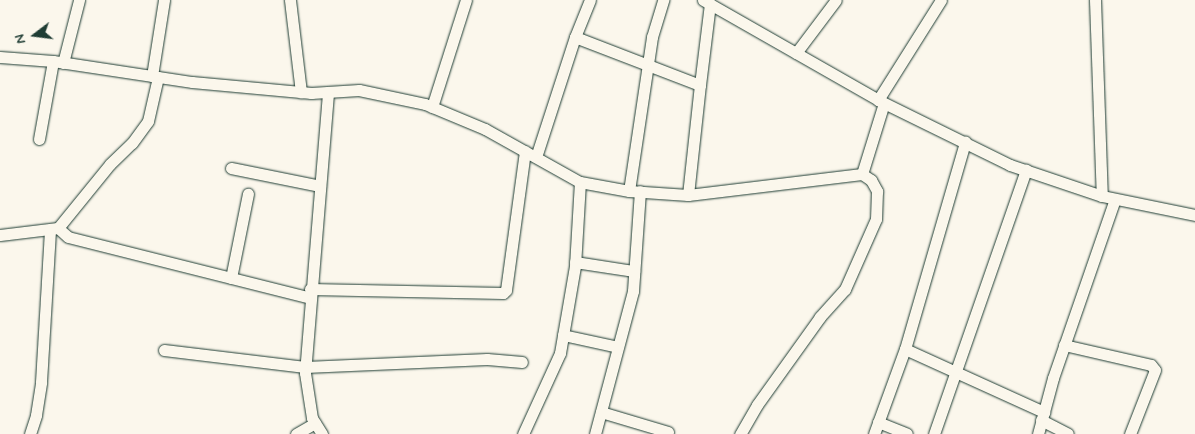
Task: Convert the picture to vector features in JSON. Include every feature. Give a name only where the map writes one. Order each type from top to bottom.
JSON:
[{"type":"street","points":[[39,139],[58,62],[78,0]]},
{"type":"street","points":[[30,434],[36,415],[41,382],[54,229],[110,164],[132,143],[148,121],[164,0]]},
{"type":"street","points":[[290,0],[301,92]]},
{"type":"street","points":[[432,107],[466,0]]},
{"type":"street","points":[[0,234],[54,229],[68,237],[231,278],[310,293],[503,293],[506,290],[531,154],[590,0]]},
{"type":"street","points":[[595,434],[633,291],[634,191],[652,37],[663,0]]},
{"type":"street","points":[[796,53],[836,0]]},
{"type":"street","points":[[862,174],[881,101],[941,0]]},
{"type":"street","points":[[1095,0],[1102,196]]},
{"type":"street","points":[[688,195],[707,2],[881,101],[1026,170],[1102,196],[1195,215]]},
{"type":"street","points":[[575,37],[700,85]]},
{"type":"street","points":[[0,57],[58,62],[155,77],[301,92],[359,90],[432,107],[485,129],[580,182],[634,191],[688,195],[862,174],[871,180],[877,191],[876,219],[845,289],[820,317],[757,405],[740,434]]},
{"type":"street","points":[[322,434],[312,418],[305,367],[328,92]]},
{"type":"street","points":[[874,434],[905,349],[965,142]]},
{"type":"street","points":[[231,168],[320,186]]},
{"type":"street","points":[[934,434],[1026,170]]},
{"type":"street","points":[[522,434],[560,353],[575,262],[580,182]]},
{"type":"street","points":[[231,278],[248,194]]},
{"type":"street","points":[[1038,434],[1064,345],[1115,199]]},
{"type":"street","points":[[575,262],[634,271]]},
{"type":"street","points":[[563,335],[618,347]]},
{"type":"street","points":[[1064,345],[1151,365],[1155,370],[1130,434]]},
{"type":"street","points":[[905,349],[955,370],[1042,416],[1068,434]]},
{"type":"street","points":[[164,350],[305,367],[487,360],[522,362]]},
{"type":"street","points":[[600,412],[668,432]]},
{"type":"street","points":[[878,422],[907,434]]},
{"type":"street","points":[[296,434],[315,423]]}]
